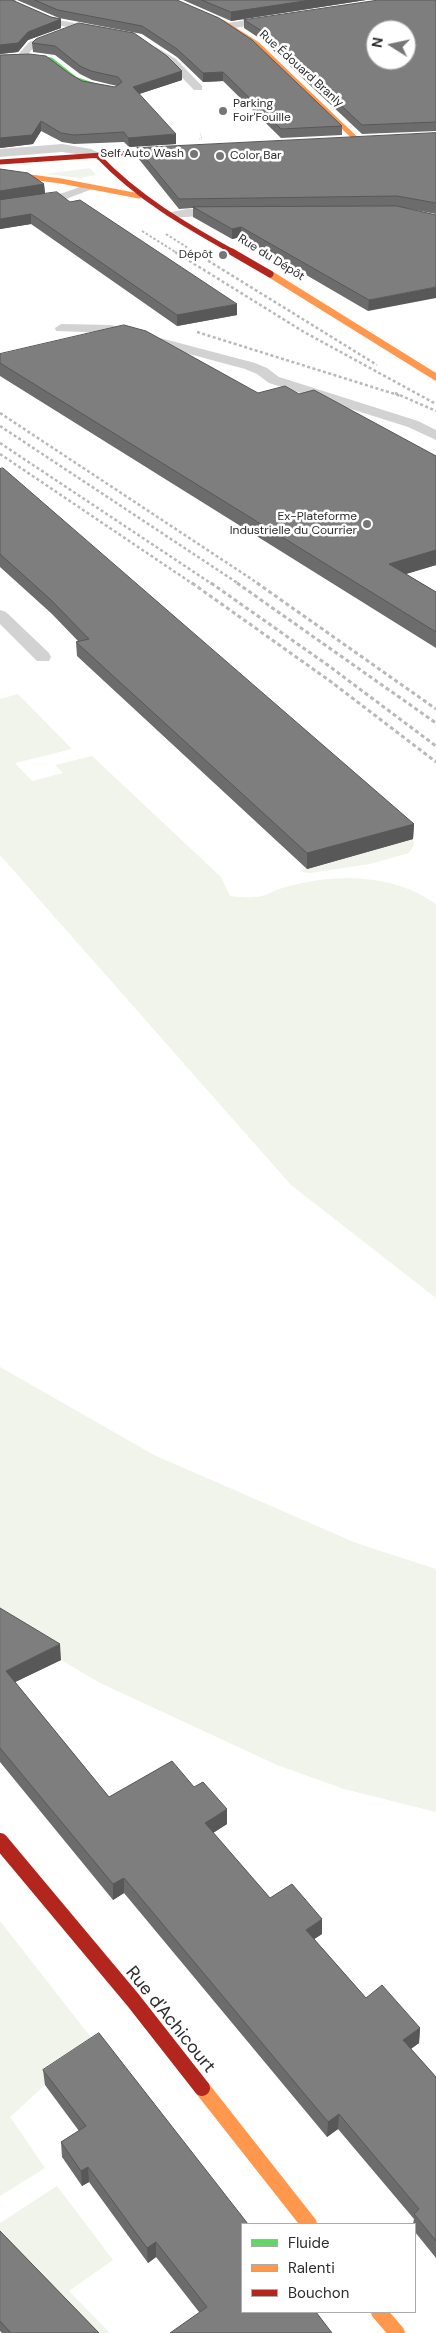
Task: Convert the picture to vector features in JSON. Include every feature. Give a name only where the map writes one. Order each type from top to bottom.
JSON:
[{"type":"main road","name":"Rue Édouard Branly","points":[[168,0],[224,23],[257,44],[361,140],[339,141]]},
{"type":"main road","points":[[0,59],[20,57],[51,60],[75,79],[87,85],[114,91]]},
{"type":"main road","points":[[0,162],[182,149],[153,156],[115,176],[85,181],[61,181]]},
{"type":"main road","points":[[0,169],[74,163],[98,156]]},
{"type":"main road","name":"Rue du Dépôt","points":[[98,156],[115,176],[140,197],[237,253],[433,372]]},
{"type":"main road","points":[[0,173],[61,181],[140,197]]},
{"type":"main road","name":"Rue d'Achicourt","points":[[0,1841],[133,2000],[308,2223]]},
{"type":"main road","points":[[380,2313],[396,2333]]},
{"type":"street","points":[[227,26],[296,16]]},
{"type":"street","points":[[0,153],[64,149],[90,152],[98,156]]},
{"type":"lane","points":[[21,7],[55,22],[109,32]]},
{"type":"lane","points":[[20,57],[32,44],[77,27]]},
{"type":"lane","points":[[150,46],[172,61],[198,88]]},
{"type":"lane","points":[[0,206],[66,196],[88,187]]},
{"type":"lane","points":[[171,215],[187,212],[241,212]]},
{"type":"lane","points":[[61,328],[111,329],[250,366],[262,371],[274,380],[413,424],[436,436]]},
{"type":"lane","points":[[0,615],[43,658]]},
{"type":"shaded area","points":[[90,168],[96,175],[81,178],[45,174]]},
{"type":"shaded area","points":[[18,694],[72,749],[15,763],[32,781],[63,773],[55,765],[92,756],[221,877],[230,896],[261,896],[305,882],[344,878],[364,879],[402,887],[420,894],[436,904],[436,1298],[291,1185],[0,855],[0,699]]},
{"type":"shaded area","points":[[413,839],[414,845],[409,853],[370,864],[310,873],[302,872],[301,870]]},
{"type":"shaded area","points":[[0,1367],[154,1455],[356,1543],[436,1569],[436,1812],[344,1789],[277,1765],[98,1682],[0,1623]]},
{"type":"shaded area","points":[[0,1921],[100,2049],[45,2085],[10,2117],[45,2168],[0,2196]]},
{"type":"shaded area","points":[[57,2186],[113,2260],[69,2291],[110,2333],[89,2333],[0,2241],[0,2223]]},
{"type":"building","points":[[0,0],[12,0],[51,17],[61,19],[28,32],[18,43],[0,45]]},
{"type":"building","points":[[35,0],[177,0],[219,18],[252,40],[342,126],[281,129],[223,72],[203,73],[177,49],[142,26],[58,10]]},
{"type":"building","points":[[202,0],[311,0],[231,12]]},
{"type":"building","points":[[379,0],[436,0],[436,122],[362,125],[262,31],[244,20]]},
{"type":"building","points":[[79,23],[134,33],[167,56],[182,71],[133,87],[176,134],[128,138],[124,132],[74,135],[61,133],[41,121],[32,135],[0,138],[0,55],[29,54],[46,56],[82,81],[115,87],[122,82],[118,77],[91,71],[80,66],[55,46],[32,43],[36,39]]},
{"type":"building","points":[[436,133],[436,203],[397,196],[179,199],[137,148]]},
{"type":"building","points":[[0,169],[28,173],[44,184],[0,191]]},
{"type":"building","points":[[57,192],[70,202],[80,200],[237,304],[177,315],[31,214],[0,219],[0,200]]},
{"type":"building","points":[[397,206],[436,215],[436,287],[369,300],[241,227],[232,229],[193,207]]},
{"type":"building","points":[[124,325],[146,331],[258,393],[285,386],[299,394],[314,390],[436,456],[436,550],[389,564],[436,592],[436,632],[0,363],[0,354]]},
{"type":"building","points":[[3,468],[414,824],[307,853],[76,642],[89,639],[51,600],[0,554],[0,469]]},
{"type":"building","points":[[0,1608],[60,1644],[6,1671],[109,1797],[172,1761],[194,1787],[203,1782],[227,1809],[205,1823],[270,1898],[292,1884],[322,1919],[306,1930],[366,1998],[382,1985],[420,2028],[403,2040],[436,2077],[436,2241],[414,2214],[419,2209],[339,2114],[328,2122],[124,1878],[113,1884],[0,1748]]},
{"type":"building","points":[[99,2033],[247,2223],[241,2223],[241,2313],[317,2313],[332,2333],[170,2333],[207,2307],[156,2242],[147,2248],[88,2167],[81,2171],[61,2142],[86,2126],[43,2070]]},
{"type":"building","points":[[0,2231],[99,2333],[11,2333],[0,2321]]},
{"type":"railway","points":[[142,231],[177,253]]},
{"type":"railway","points":[[166,234],[196,253]]},
{"type":"railway","points":[[175,252],[304,332],[436,404]]},
{"type":"railway","points":[[194,252],[377,365]]},
{"type":"railway","points":[[197,332],[401,396]]},
{"type":"railway","points":[[395,393],[436,411]]},
{"type":"railway","points":[[0,413],[259,584]]},
{"type":"railway","points":[[0,426],[239,584]]},
{"type":"railway","points":[[0,443],[212,584]]},
{"type":"railway","points":[[0,454],[193,584]]},
{"type":"railway","points":[[192,583],[330,681],[436,762]]},
{"type":"railway","points":[[211,583],[329,666],[436,746]]},
{"type":"railway","points":[[237,583],[436,723]]},
{"type":"railway","points":[[257,583],[436,709]]},
{"type":"traffic: fast","points":[[0,59],[29,57],[51,60],[75,79],[102,88]]},
{"type":"traffic: slow","points":[[168,0],[224,23],[257,44],[357,140]]},
{"type":"traffic: slow","points":[[0,173],[61,181],[139,196]]},
{"type":"traffic: slow","points":[[270,274],[436,377]]},
{"type":"traffic: slow","points":[[202,2088],[308,2223]]},
{"type":"traffic: slow","points":[[380,2313],[397,2333]]},
{"type":"traffic: jam","points":[[0,162],[175,150]]},
{"type":"traffic: jam","points":[[98,156],[116,175],[157,207],[270,274]]},
{"type":"traffic: jam","points":[[0,1841],[133,2000],[202,2088]]},
{"type":"place","name":"Parking Foir'Fouille","points":[[223,111]]},
{"type":"place","name":"Self Auto Wash","points":[[194,154]]},
{"type":"place","name":"Color Bar","points":[[220,156]]},
{"type":"place","name":"Dépôt","points":[[223,255]]},
{"type":"place","name":"Ex-Plateforme Industrielle du Courrier","points":[[367,524]]}]
